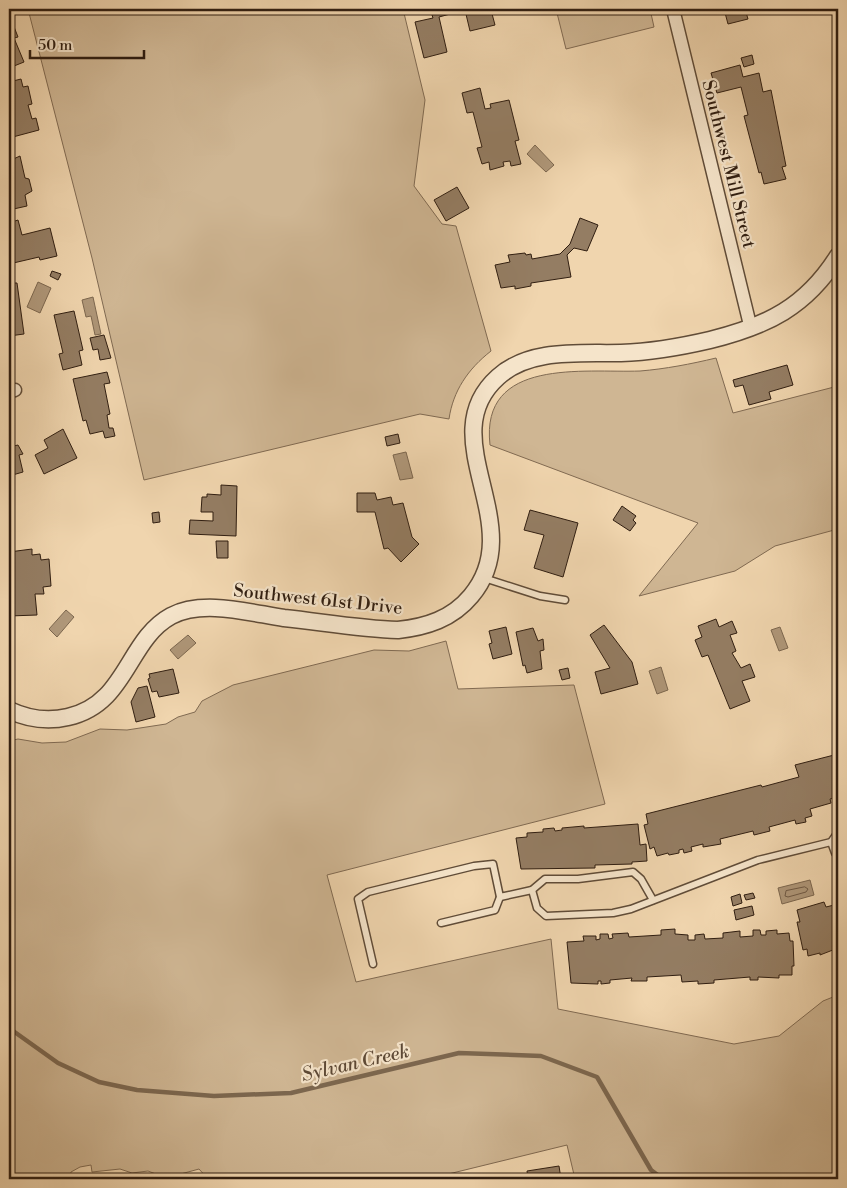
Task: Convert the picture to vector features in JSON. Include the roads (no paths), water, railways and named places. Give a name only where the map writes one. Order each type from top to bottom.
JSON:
[{"type":"street","name":"Southwest Mill Street","points":[[673,9],[751,329]]},
{"type":"street","name":"Southwest 61st Drive","points":[[9,710],[27,718],[50,720],[75,716],[94,708],[107,696],[156,628],[180,613],[214,609],[387,629],[426,626],[448,616],[466,602],[484,578],[492,551],[492,533],[474,451],[473,429],[481,399],[499,376],[520,363],[545,356],[657,351],[687,346],[751,329],[774,319],[809,294],[838,256]]},
{"type":"lane","points":[[484,578],[540,596],[565,600]]},
{"type":"lane","points":[[532,890],[537,908],[546,916],[614,913],[654,900],[758,860],[831,842],[838,832]]},
{"type":"lane","points":[[831,842],[834,853],[838,856]]},
{"type":"lane","points":[[373,964],[358,899],[368,892],[474,866],[493,864],[500,897],[495,910],[442,923]]},
{"type":"lane","points":[[500,897],[532,890],[545,880],[578,879],[633,872],[641,879],[654,900]]},
{"type":"water","points":[[535,145],[554,165],[546,172],[527,154]]},
{"type":"water","points":[[38,282],[51,288],[40,313],[27,307]]},
{"type":"water","points":[[93,297],[101,334],[95,335],[91,316],[86,317],[82,300]]},
{"type":"water","points":[[406,452],[413,478],[400,480],[393,455]]},
{"type":"water","points":[[66,610],[74,617],[57,637],[49,629]]},
{"type":"water","points":[[780,627],[788,648],[779,651],[771,630]]},
{"type":"water","points":[[188,635],[196,643],[178,659],[170,650]]},
{"type":"water","points":[[661,667],[668,690],[657,694],[649,671]]},
{"type":"water","points":[[810,880],[814,895],[782,904],[778,888]]},
{"type":"waterway","name":"Sylvan Creek","points":[[9,1028],[58,1063],[99,1082],[137,1090],[214,1096],[291,1093],[459,1053],[541,1056],[597,1077],[651,1170],[663,1179]]}]
